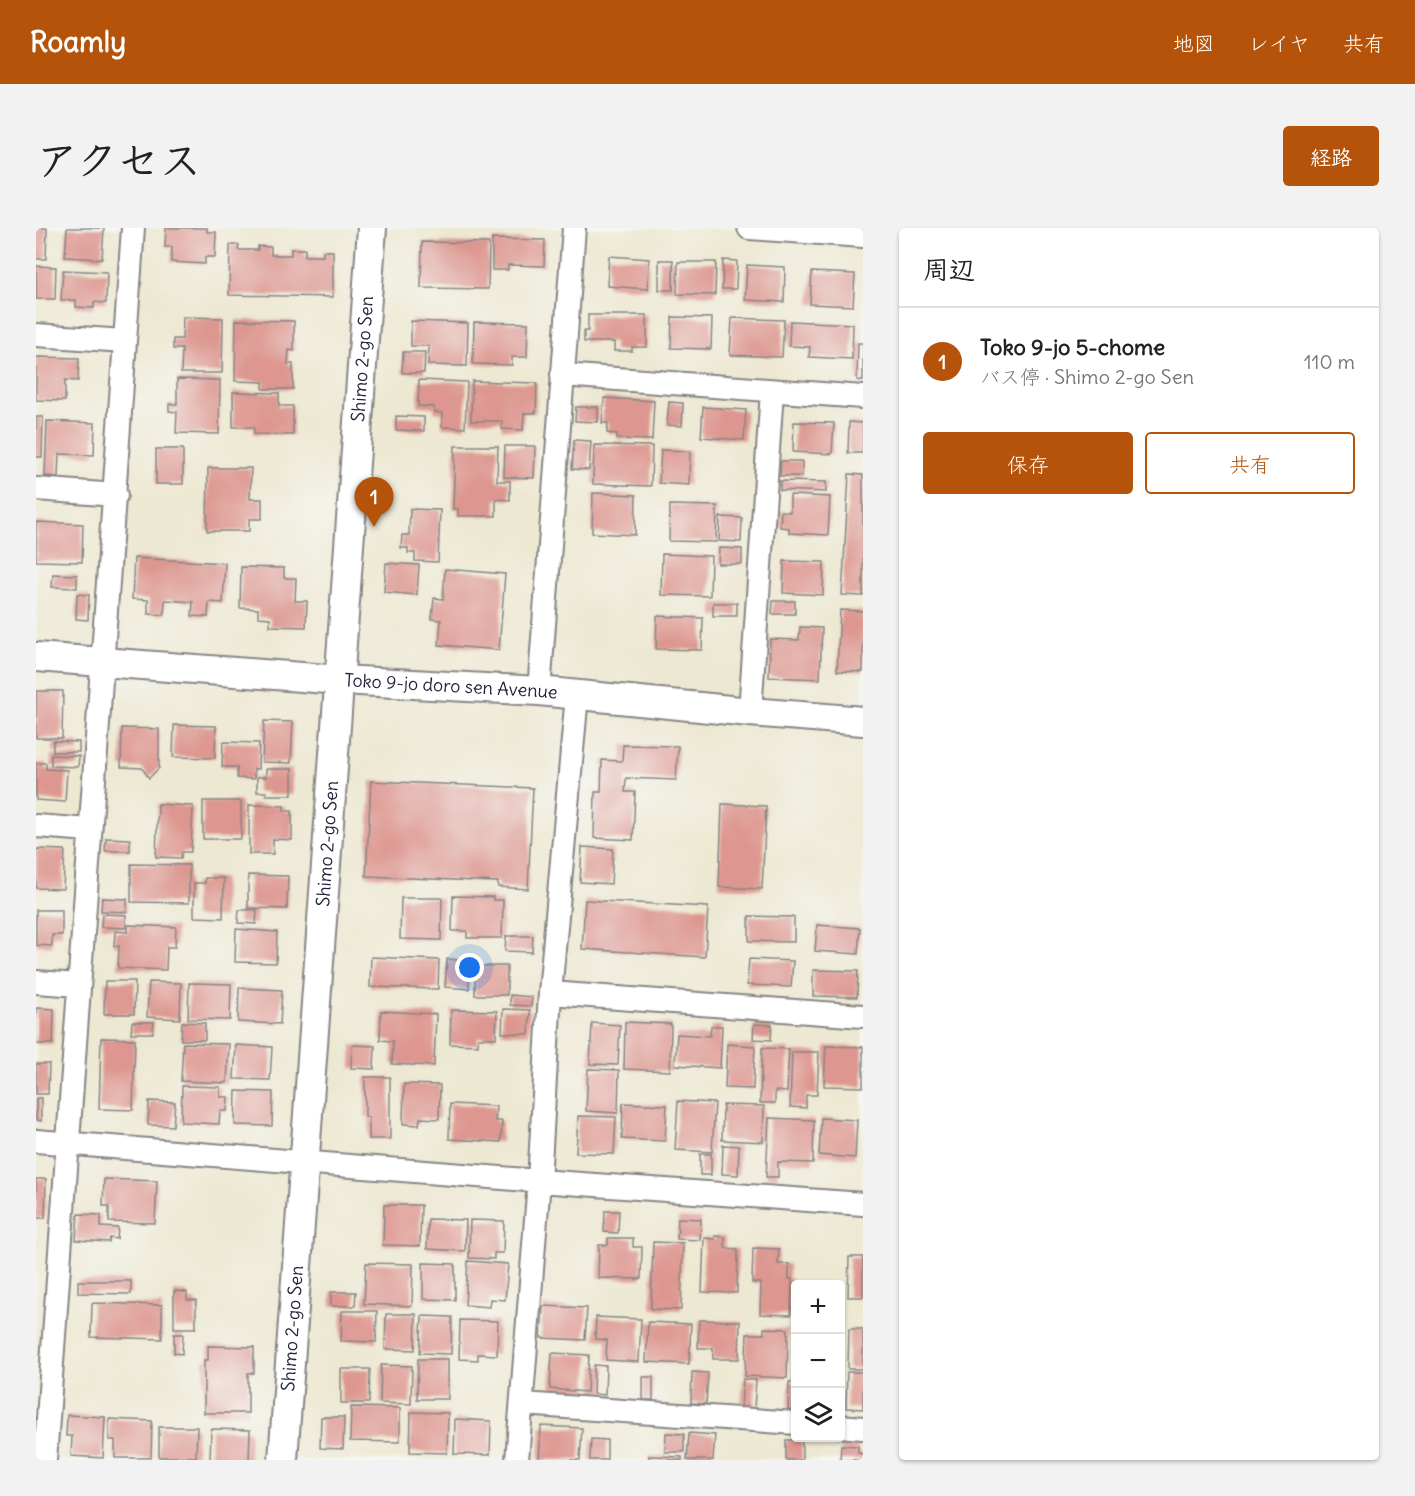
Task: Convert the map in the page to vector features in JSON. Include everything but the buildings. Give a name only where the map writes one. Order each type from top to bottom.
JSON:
[{"type":"street","points":[[45,1460],[44,1361],[68,1143],[116,495],[133,228]]},
{"type":"street","name":"Shimo 2-go Sen","points":[[283,1460],[372,228]]},
{"type":"street","points":[[539,691],[574,228]]},
{"type":"street","points":[[749,228],[863,236]]},
{"type":"street","points":[[36,335],[125,341]]},
{"type":"street","points":[[562,375],[863,397]]},
{"type":"street","points":[[750,712],[772,391]]},
{"type":"street","points":[[36,489],[116,495]]},
{"type":"street","name":"Toko 9-jo doro sen Avenue","points":[[36,657],[341,680],[539,691],[863,721]]},
{"type":"street","points":[[517,1460],[539,1181],[550,993],[577,695]]},
{"type":"street","points":[[36,826],[90,830]]},
{"type":"street","points":[[36,982],[79,985]]},
{"type":"street","points":[[550,993],[863,1016]]},
{"type":"street","points":[[36,1141],[863,1204]]},
{"type":"street","points":[[522,1404],[791,1423]]},
{"type":"street","points":[[845,1426],[863,1428]]},
{"type":"place","name":"Toko 9-jo 5-chome","points":[[374,527]]}]
